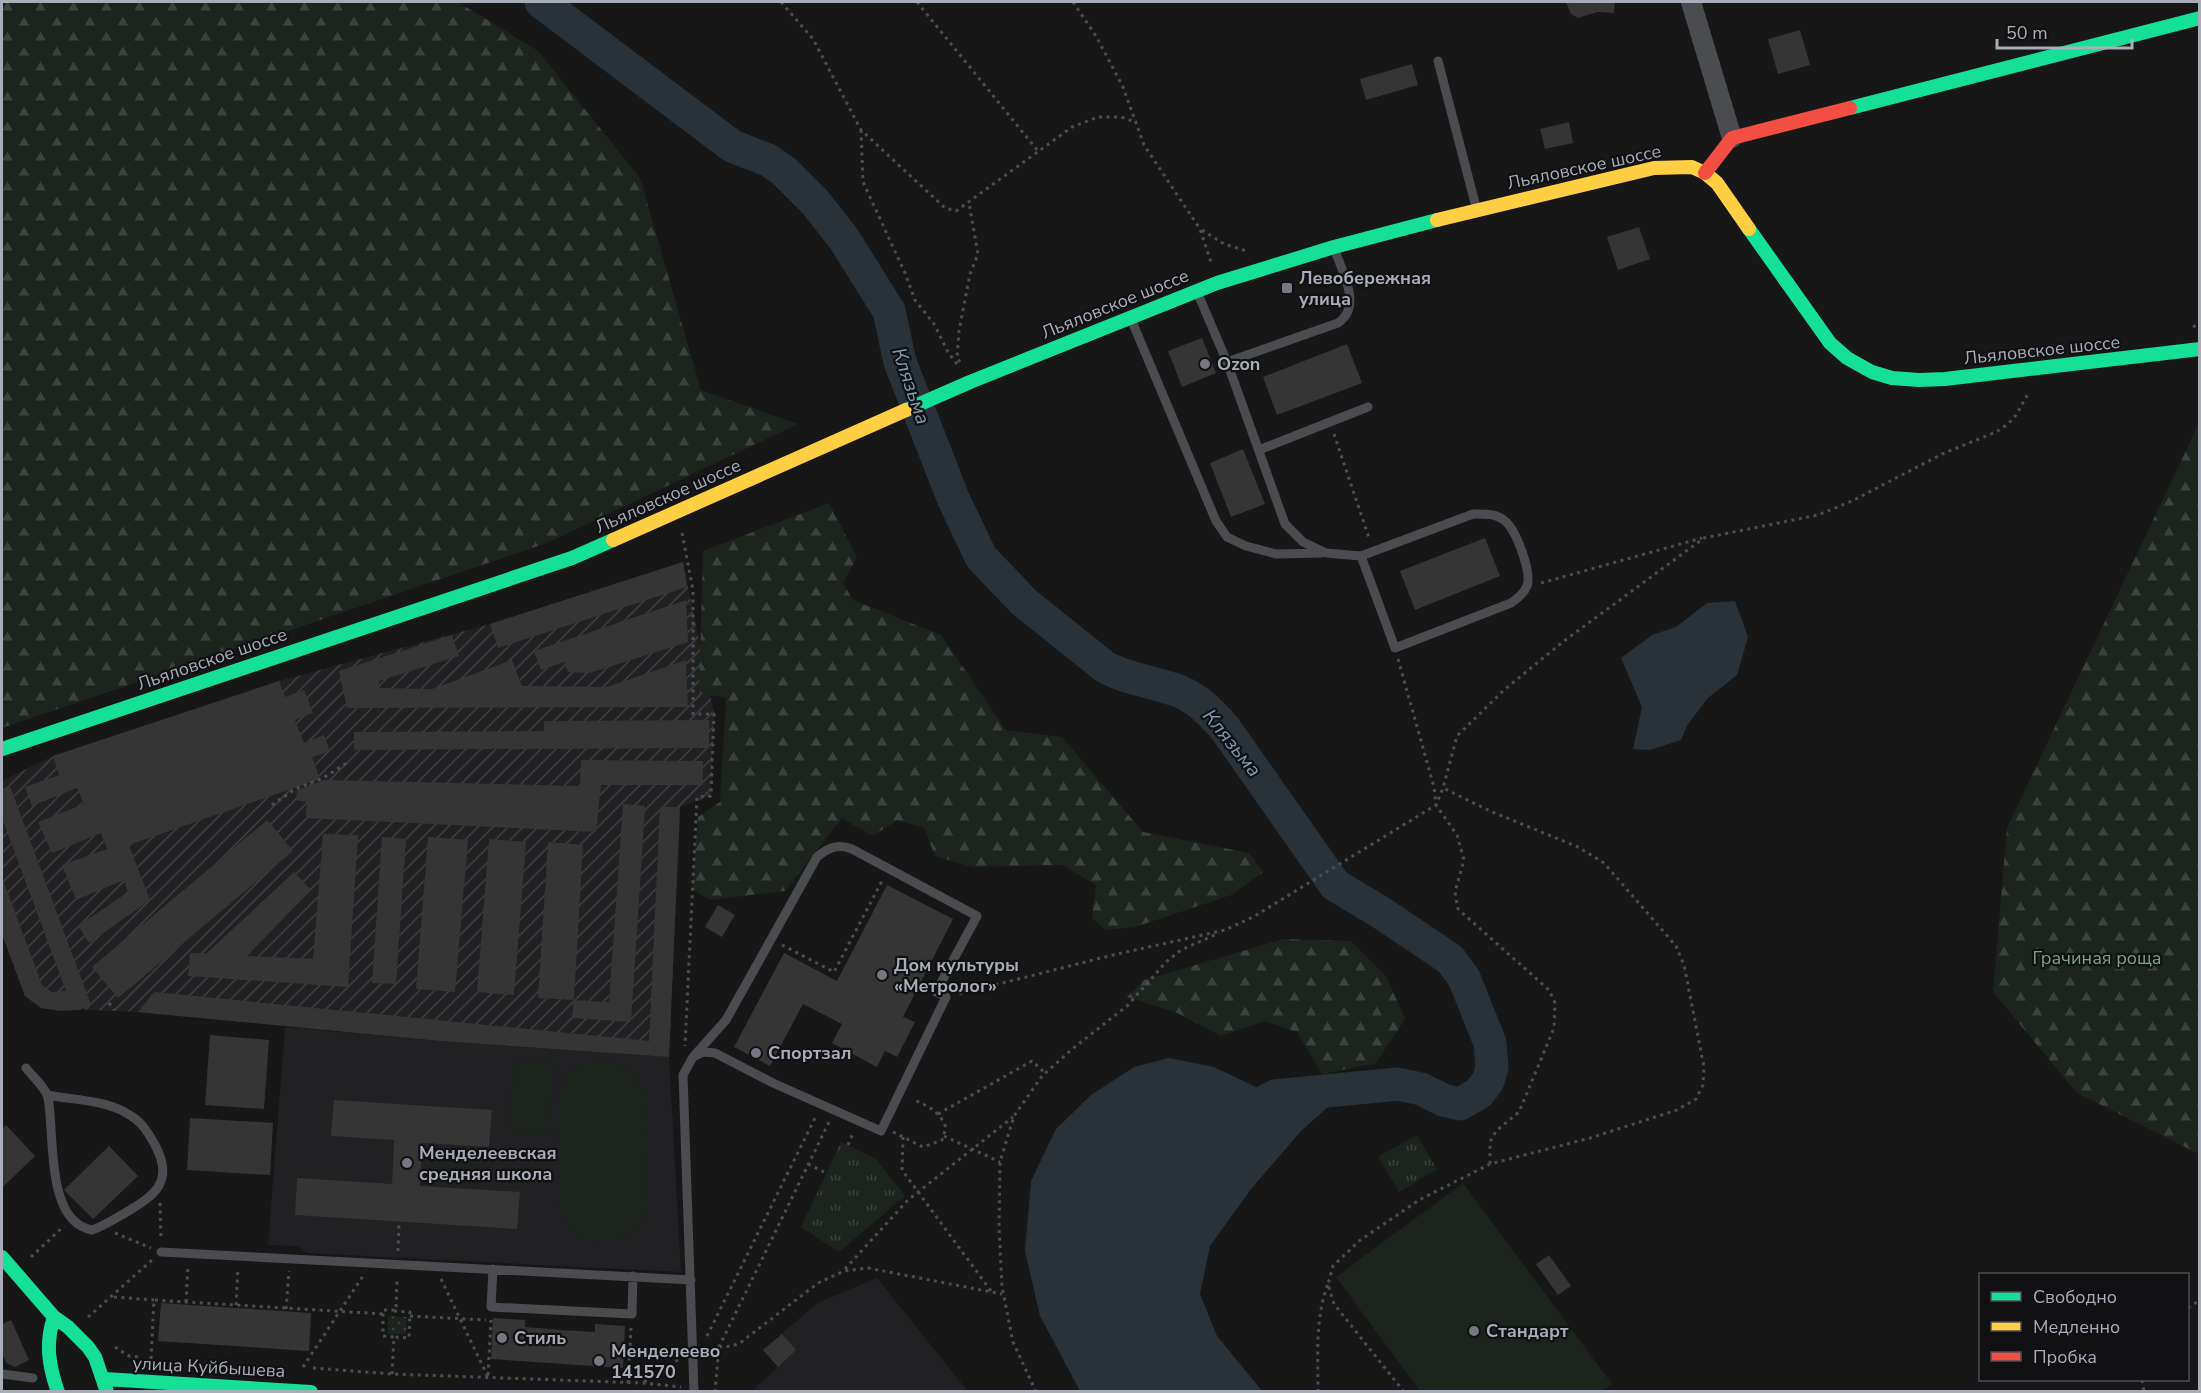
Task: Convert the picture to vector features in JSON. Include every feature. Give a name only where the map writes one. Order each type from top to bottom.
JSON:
[{"type":"street","points":[[1690,2],[1732,138]]},
{"type":"street","points":[[1705,173],[1732,138],[2199,18]]},
{"type":"street","name":"Льяловское шоссе","points":[[2,749],[572,558],[970,382],[1197,291],[1334,247],[1477,209],[1654,168],[1692,167],[1705,173],[1717,183],[1830,343],[1846,358],[1863,369],[1897,379],[1917,380],[2041,369],[2199,350]]},
{"type":"street","points":[[2,1257],[54,1317],[68,1327],[96,1358],[106,1385],[90,1392]]},
{"type":"street","points":[[54,1317],[48,1330],[49,1356],[58,1392]]},
{"type":"street","name":"улица Куйбышева","points":[[106,1385],[311,1392]]},
{"type":"lane","points":[[1438,61],[1477,209]]},
{"type":"lane","points":[[1227,362],[1338,323],[1346,317],[1349,310],[1349,291],[1334,247]]},
{"type":"lane","points":[[1197,291],[1227,362],[1286,524],[1303,542],[1326,553]]},
{"type":"lane","points":[[1130,317],[1216,521],[1227,537],[1246,546],[1276,554],[1326,553],[1361,556],[1473,514],[1491,514],[1504,520],[1514,533],[1526,565],[1527,586],[1520,597],[1511,603],[1395,648],[1361,556]]},
{"type":"lane","points":[[1259,450],[1368,407]]},
{"type":"lane","points":[[693,1058],[703,1052],[716,1053],[773,1083],[881,1131],[946,998],[936,992],[976,916],[843,845],[824,851],[817,857],[726,1020],[693,1058],[683,1075],[694,1390]]},
{"type":"lane","points":[[26,1068],[47,1095],[57,1186],[62,1207],[84,1229],[92,1230],[151,1198],[160,1185],[162,1168],[158,1149],[147,1129],[128,1114],[107,1106],[47,1095]]},
{"type":"lane","points":[[161,1252],[691,1280]]},
{"type":"lane","points":[[493,1269],[491,1307],[632,1314],[633,1276]]},
{"type":"lane","points":[[2,1374],[33,1378]]},
{"type":"path","points":[[781,2],[813,39],[861,130],[945,208],[956,211],[969,203],[1006,173],[1072,127],[1098,117],[1120,117],[1135,122]]},
{"type":"path","points":[[917,2],[1038,151]]},
{"type":"path","points":[[1073,2],[1096,36],[1123,87],[1144,144],[1200,229],[1218,284]]},
{"type":"path","points":[[861,130],[864,182],[915,300],[934,324],[948,352],[970,382]]},
{"type":"path","points":[[969,203],[978,254],[970,274],[962,313],[957,358],[970,382]]},
{"type":"path","points":[[1200,229],[1224,244],[1247,251]]},
{"type":"path","points":[[1527,586],[1704,538],[1818,514],[1852,501],[1942,454],[1996,432],[2008,424],[2016,415],[2041,369]]},
{"type":"path","points":[[1330,422],[1374,551]]},
{"type":"path","points":[[678,511],[693,590],[693,714],[714,714],[711,796],[697,797],[683,1075]]},
{"type":"path","points":[[844,1271],[908,1200],[1014,1116],[1045,1073],[1127,1006],[1166,962],[1181,950],[1253,916],[1436,805],[1443,788],[1456,736],[1504,690],[1605,610],[1704,538]]},
{"type":"path","points":[[1395,648],[1434,787],[1436,805],[1457,835],[1464,860],[1455,892],[1458,909],[1549,990],[1555,1003],[1554,1028],[1519,1112],[1496,1131],[1490,1142],[1490,1164]]},
{"type":"path","points":[[272,805],[295,789],[323,778],[346,763]]},
{"type":"path","points":[[1318,1392],[1318,1330],[1328,1284],[1333,1266],[1359,1241],[1419,1200],[1490,1164],[1590,1138],[1677,1110],[1695,1100],[1703,1084],[1704,1067],[1684,965],[1676,946],[1604,863],[1578,847],[1490,811],[1443,788]]},
{"type":"path","points":[[771,939],[834,972],[888,868]]},
{"type":"path","points":[[946,998],[1113,955],[1225,930]]},
{"type":"path","points":[[109,1003],[114,1010]]},
{"type":"path","points":[[938,1114],[1032,1060],[1045,1073]]},
{"type":"path","points":[[883,1127],[923,1147],[936,1144],[944,1136],[946,1128],[934,1109],[899,1093]]},
{"type":"path","points":[[643,1383],[694,1349],[706,1337],[822,1104]]},
{"type":"path","points":[[715,1392],[719,1347],[835,1110]]},
{"type":"path","points":[[1014,1116],[1000,1162],[999,1227],[1003,1294],[1013,1342],[1036,1392]]},
{"type":"path","points":[[944,1136],[1000,1162]]},
{"type":"path","points":[[903,1137],[902,1170],[992,1292]]},
{"type":"path","points":[[808,1164],[826,1173]]},
{"type":"path","points":[[87,1318],[161,1252],[160,1185]]},
{"type":"path","points":[[28,1260],[73,1218]]},
{"type":"path","points":[[384,1336],[383,1310],[396,1310],[399,1222]]},
{"type":"path","points":[[101,1227],[161,1252]]},
{"type":"path","points":[[186,1302],[189,1253]]},
{"type":"path","points":[[236,1305],[239,1256]]},
{"type":"path","points":[[286,1309],[289,1258]]},
{"type":"path","points":[[303,1367],[371,1263]]},
{"type":"path","points":[[436,1266],[488,1377]]},
{"type":"path","points":[[719,1347],[740,1343],[818,1283],[844,1271],[868,1268],[1003,1294]]},
{"type":"path","points":[[1328,1284],[1334,1304],[1404,1392]]},
{"type":"path","points":[[113,1297],[383,1314]]},
{"type":"path","points":[[151,1359],[154,1300]]},
{"type":"path","points":[[488,1377],[491,1307]]},
{"type":"path","points":[[384,1336],[409,1338],[410,1312],[386,1310]]},
{"type":"path","points":[[628,1383],[632,1314]]},
{"type":"path","points":[[410,1316],[491,1320]]},
{"type":"path","points":[[384,1336],[394,1337],[392,1374]]},
{"type":"path","points":[[297,1367],[392,1374],[643,1383],[694,1390]]},
{"type":"shaded area","points":[[683,562],[714,714],[711,796],[680,807],[669,1057],[441,1041],[138,1012],[41,1008],[25,996],[2,934],[2,781],[53,756],[279,681],[490,624]]},
{"type":"shaded area","points":[[1735,601],[1748,637],[1737,675],[1708,698],[1688,724],[1681,740],[1650,750],[1633,749],[1642,707],[1621,658],[1652,635],[1676,627],[1707,603]]},
{"type":"shaded area","points":[[285,1027],[441,1041],[669,1057],[681,1272],[307,1253],[297,1246],[268,1245]]},
{"type":"shaded area","points":[[1169,1058],[1214,1067],[1275,1096],[1347,1090],[1301,1131],[1251,1189],[1210,1246],[1200,1294],[1217,1336],[1262,1391],[1080,1391],[1040,1316],[1025,1251],[1031,1181],[1056,1129],[1091,1095],[1134,1067]]},
{"type":"shaded area","points":[[877,1278],[968,1391],[751,1392],[778,1367],[763,1350],[817,1303]]},
{"type":"green space","points":[[2,2],[458,2],[538,51],[640,178],[701,390],[798,424],[547,543],[2,728]]},
{"type":"green space","name":"Грачиная роща","points":[[2199,423],[2199,1154],[2077,1093],[1993,992],[2007,828]]},
{"type":"green space","points":[[829,503],[857,557],[843,583],[853,600],[941,635],[1006,730],[1062,737],[1143,832],[1249,853],[1263,872],[1231,895],[1135,927],[1106,930],[1092,918],[1096,885],[1062,865],[973,867],[935,856],[924,828],[897,820],[873,836],[842,818],[785,891],[710,900],[692,889],[698,817],[720,802],[726,698],[699,693],[703,551]]},
{"type":"green space","points":[[1284,939],[1351,941],[1386,976],[1405,1019],[1376,1063],[1322,1074],[1297,1032],[1265,1021],[1221,1036],[1175,1012],[1127,997],[1144,980]]},
{"type":"green space","points":[[514,1060],[554,1062],[549,1134],[509,1132]]},
{"type":"green space","points":[[603,1061],[626,1068],[634,1075],[645,1093],[647,1210],[639,1224],[628,1233],[616,1240],[603,1242],[590,1240],[577,1234],[567,1224],[559,1210],[558,1094],[568,1073],[579,1066]]},
{"type":"green space","points":[[1417,1135],[1437,1169],[1399,1192],[1378,1157]]},
{"type":"green space","points":[[841,1142],[875,1158],[905,1196],[839,1252],[801,1227]]},
{"type":"green space","name":"Стандарт","points":[[1463,1183],[1612,1384],[1602,1391],[1420,1391],[1336,1277]]},
{"type":"green space","points":[[388,1316],[407,1317],[406,1334],[388,1334]]},
{"type":"building","points":[[1566,2],[1615,2],[1614,13],[1597,12],[1578,18],[1571,14]]},
{"type":"building","points":[[1800,30],[1810,65],[1778,74],[1768,39]]},
{"type":"building","points":[[1412,64],[1418,85],[1366,100],[1360,79]]},
{"type":"building","points":[[1569,122],[1573,143],[1545,149],[1540,129]]},
{"type":"building","points":[[1639,227],[1650,259],[1618,270],[1607,237]]},
{"type":"building","points":[[1202,338],[1216,373],[1182,387],[1168,351]]},
{"type":"building","points":[[1347,344],[1362,383],[1277,415],[1263,377]]},
{"type":"building","points":[[1243,449],[1265,504],[1231,517],[1210,463]]},
{"type":"building","points":[[1485,538],[1500,576],[1415,610],[1400,571]]},
{"type":"building","points":[[683,562],[687,587],[498,648],[490,624]]},
{"type":"building","points":[[686,600],[688,642],[590,673],[568,672],[564,662],[541,670],[534,651]]},
{"type":"building","points":[[452,635],[459,656],[379,681],[379,688],[432,689],[512,660],[522,686],[607,687],[686,660],[688,707],[347,708],[339,671]]},
{"type":"building","points":[[279,681],[285,697],[304,690],[313,713],[295,720],[304,743],[324,735],[330,751],[312,757],[320,779],[129,845],[150,900],[89,943],[78,926],[128,892],[124,880],[76,900],[62,865],[107,849],[101,833],[52,853],[38,822],[84,804],[77,788],[32,806],[25,787],[59,775],[53,756]]},
{"type":"building","points":[[709,720],[709,748],[354,750],[354,732],[544,731],[544,721]]},
{"type":"building","points":[[581,760],[703,761],[703,785],[601,785],[596,832],[306,818],[307,802],[296,800],[297,790],[324,780],[580,786]]},
{"type":"building","points":[[10,786],[91,1005],[79,1010],[60,1011],[41,1008],[25,996],[2,934],[2,877],[42,985],[52,992],[66,991],[2,818],[2,789]]},
{"type":"building","points":[[623,804],[645,806],[631,1022],[572,1018],[574,1000],[609,1002]]},
{"type":"building","points":[[660,807],[680,807],[669,1057],[441,1041],[138,1012],[154,992],[649,1041]]},
{"type":"building","points":[[267,820],[293,851],[118,998],[92,967]]},
{"type":"building","points":[[323,834],[358,835],[348,987],[188,976],[190,953],[207,953],[294,872],[311,890],[247,956],[313,959]]},
{"type":"building","points":[[382,837],[406,839],[396,984],[372,983]]},
{"type":"building","points":[[428,837],[468,840],[455,992],[416,989]]},
{"type":"building","points":[[489,839],[526,842],[514,995],[477,992]]},
{"type":"building","points":[[548,842],[583,845],[574,1000],[538,998]]},
{"type":"building","name":"Дом культуры «Метролог»","points":[[887,885],[953,919],[903,1017],[915,1022],[897,1057],[885,1051],[877,1067],[832,1043],[842,1024],[803,1004],[770,1066],[734,1047],[784,953],[837,981]]},
{"type":"building","points":[[718,905],[735,915],[722,937],[705,927]]},
{"type":"building","points":[[210,1035],[269,1040],[264,1109],[205,1105]]},
{"type":"building","name":"Менделеевская средняя школа","points":[[334,1100],[492,1110],[489,1147],[422,1143],[420,1186],[520,1192],[517,1229],[295,1215],[297,1178],[392,1184],[394,1140],[331,1136]]},
{"type":"building","points":[[190,1118],[273,1123],[270,1175],[187,1170]]},
{"type":"building","points":[[6,1125],[35,1156],[2,1188],[2,1129]]},
{"type":"building","points":[[109,1146],[138,1176],[93,1219],[64,1190]]},
{"type":"building","points":[[1549,1255],[1571,1286],[1558,1295],[1536,1264]]},
{"type":"building","points":[[161,1303],[311,1313],[309,1351],[158,1341]]},
{"type":"building","points":[[493,1318],[525,1320],[525,1327],[560,1330],[595,1332],[595,1324],[625,1326],[623,1368],[491,1359]]},
{"type":"building","points":[[11,1320],[29,1360],[15,1367],[6,1363],[2,1353],[2,1324]]},
{"type":"building","points":[[782,1334],[796,1350],[778,1367],[763,1350]]},
{"type":"waterway","name":"Клязьма","points":[[541,2],[732,146],[768,160],[784,171],[815,202],[844,239],[889,311],[900,362],[953,498],[981,557],[1024,602],[1105,667],[1123,675],[1181,692],[1204,707],[1224,727],[1335,885],[1450,959],[1464,978],[1490,1043],[1492,1068],[1488,1081],[1479,1093],[1460,1104],[1443,1100],[1421,1089],[1398,1084],[1275,1096],[1237,1116]]},
{"type":"traffic: fast","points":[[1850,108],[2200,18]]},
{"type":"traffic: fast","points":[[906,410],[1217,283],[1334,247],[1437,220]]},
{"type":"traffic: fast","points":[[1749,229],[1830,343],[1847,358],[1872,372],[1892,378],[1945,379],[2200,349]]},
{"type":"traffic: fast","points":[[2,749],[572,558],[613,540]]},
{"type":"traffic: fast","points":[[2,1257],[54,1317],[88,1347],[95,1357],[107,1392]]},
{"type":"traffic: fast","points":[[54,1317],[49,1355],[58,1392]]},
{"type":"traffic: fast","points":[[105,1379],[311,1392]]},
{"type":"traffic: slow","points":[[1437,220],[1654,168],[1692,167],[1705,173],[1717,183],[1749,229]]},
{"type":"traffic: slow","points":[[613,540],[906,410]]},
{"type":"traffic: jam","points":[[1705,173],[1732,138],[1850,108]]},
{"type":"place","name":"Левобережная улица","points":[[1287,288]]},
{"type":"place","name":"Ozon","points":[[1205,364]]},
{"type":"place","name":"Дом культуры «Метролог»","points":[[882,975]]},
{"type":"place","name":"Спортзал","points":[[756,1053]]},
{"type":"place","name":"Менделеевская средняя школа","points":[[407,1163]]},
{"type":"place","name":"Стандарт","points":[[1474,1331]]},
{"type":"place","name":"Стиль","points":[[502,1338]]},
{"type":"place","name":"Менделеево 141570","points":[[599,1361]]}]
